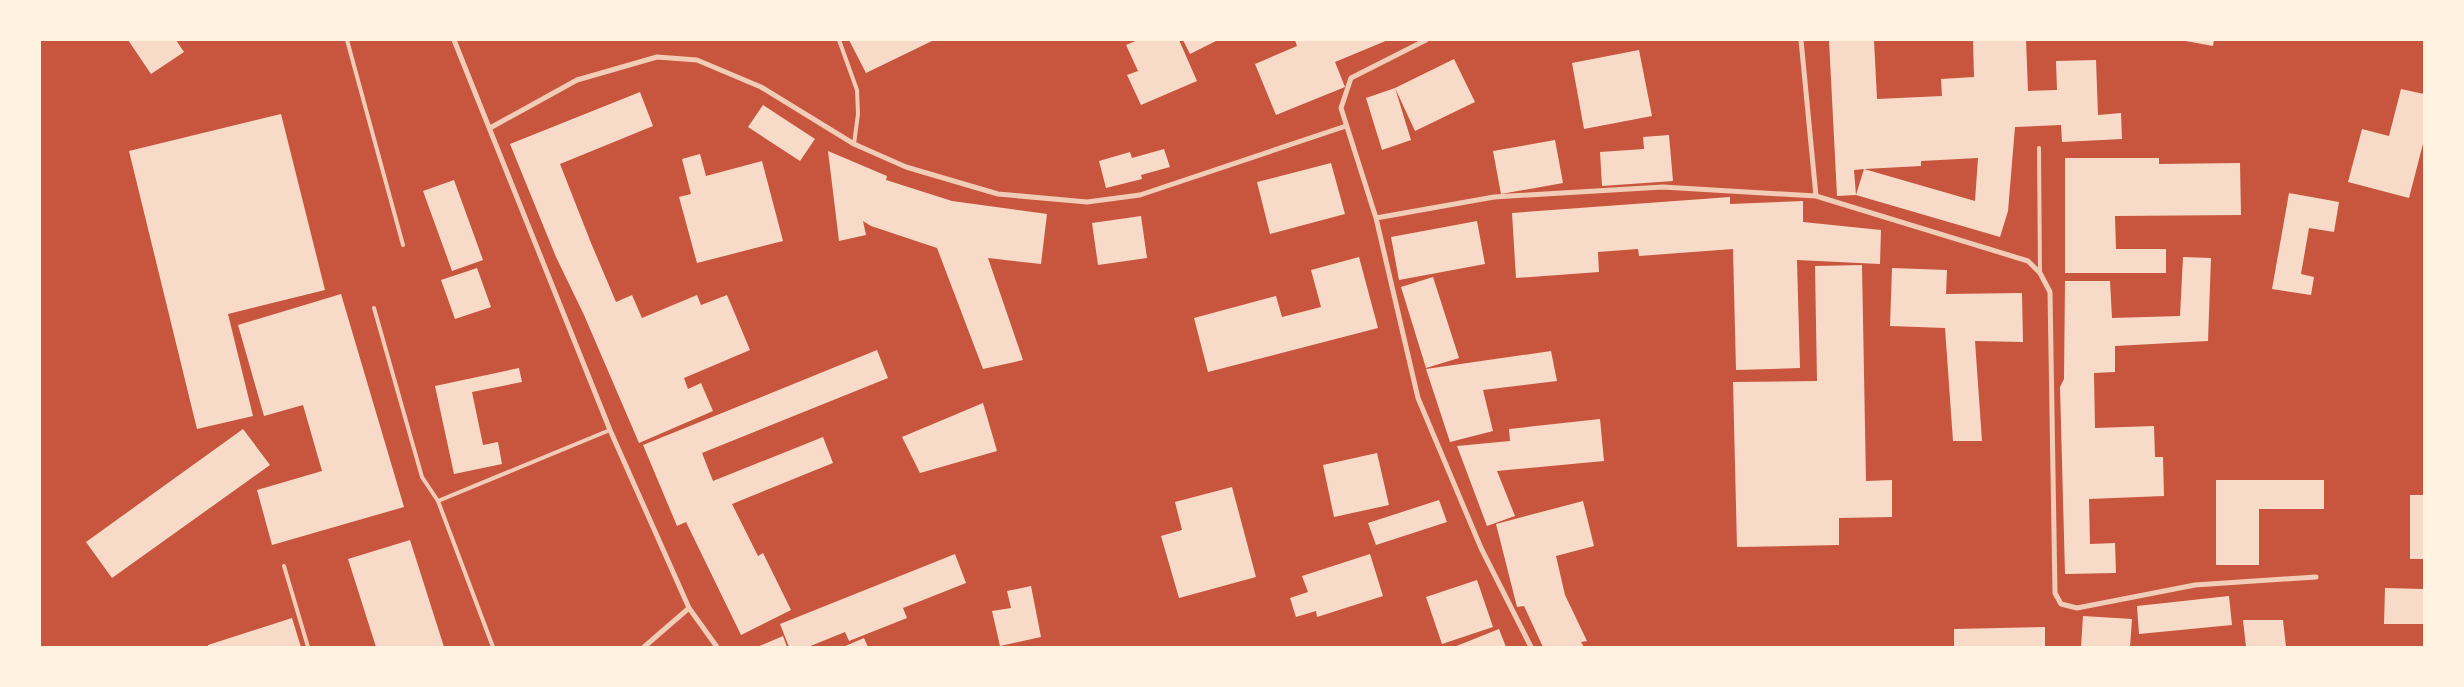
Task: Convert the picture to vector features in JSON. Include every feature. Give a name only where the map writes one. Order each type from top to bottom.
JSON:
[{"type":"street","points":[[454,40],[610,430],[689,608],[717,647]]},
{"type":"street","points":[[1426,40],[1351,78],[1341,108],[1376,218],[1418,398],[1481,548],[1531,647]]},
{"type":"street","points":[[1801,40],[1816,196]]},
{"type":"street","points":[[490,128],[577,80],[657,57],[697,60],[761,87],[854,144],[906,167],[998,194],[1087,202],[1140,195],[1346,126]]},
{"type":"street","points":[[1376,218],[1494,197],[1663,187],[1816,196],[2028,261],[2040,274],[2050,292],[2055,593],[2061,604],[2078,608],[2195,585],[2316,577]]},
{"type":"street","points":[[644,647],[689,608]]},
{"type":"lane","points":[[347,40],[403,245]]},
{"type":"lane","points":[[839,40],[857,90],[858,114],[854,144]]},
{"type":"lane","points":[[2039,148],[2040,274]]},
{"type":"lane","points":[[374,308],[422,477],[438,501],[493,647]]},
{"type":"lane","points":[[438,501],[610,430]]},
{"type":"lane","points":[[284,566],[308,647]]},
{"type":"building","points":[[128,40],[176,40],[184,52],[151,74]]},
{"type":"building","points":[[849,40],[934,40],[866,73]]},
{"type":"building","points":[[1138,40],[1179,40],[1197,81],[1141,105],[1127,75],[1138,71],[1126,45]]},
{"type":"building","points":[[1183,40],[1218,40],[1190,54]]},
{"type":"building","points":[[1295,40],[1388,40],[1335,62],[1345,87],[1276,115],[1255,64],[1297,46]]},
{"type":"building","points":[[1829,40],[1874,40],[1877,99],[1942,96],[1941,79],[1974,77],[1973,40],[2026,40],[2028,91],[2057,90],[2056,61],[2096,60],[2098,115],[2121,113],[2122,139],[2062,142],[2061,125],[2015,127],[2008,211],[2000,237],[1856,195],[1837,196]],"holes":[[[1978,158],[1975,201],[1864,169],[1921,166],[1921,161]],[[1864,169],[1856,195],[1854,170]]]},
{"type":"building","points":[[2180,40],[2214,40],[2213,46]]},
{"type":"building","points":[[1639,50],[1652,116],[1584,129],[1572,63]]},
{"type":"building","points":[[1454,59],[1475,102],[1415,131],[1395,88]]},
{"type":"building","points":[[1395,88],[1411,140],[1382,150],[1366,98]]},
{"type":"building","points":[[2401,89],[2424,94],[2424,140],[2409,198],[2348,182],[2362,129],[2389,136]]},
{"type":"building","points":[[640,92],[653,126],[560,164],[616,302],[632,295],[642,318],[697,295],[701,305],[727,295],[750,350],[684,378],[688,389],[701,383],[713,411],[639,443],[584,315],[556,257],[510,144]]},
{"type":"building","points":[[763,105],[815,139],[800,161],[748,127]]},
{"type":"building","points":[[281,114],[325,290],[228,314],[253,416],[197,429],[129,151]]},
{"type":"building","points":[[1669,135],[1673,181],[1602,186],[1600,152],[1644,149],[1643,137]]},
{"type":"building","points":[[1555,140],[1563,183],[1501,194],[1493,151]]},
{"type":"building","points":[[1164,149],[1170,167],[1141,175],[1142,179],[1106,188],[1099,161],[1130,152],[1132,158]]},
{"type":"building","points":[[828,151],[887,176],[886,180],[952,201],[1047,214],[1041,264],[988,258],[1023,360],[983,369],[937,248],[871,226],[863,221],[866,235],[839,241]]},
{"type":"building","points":[[700,154],[706,176],[762,161],[783,241],[697,263],[679,197],[691,194],[682,159]]},
{"type":"building","points":[[2065,158],[2159,158],[2159,164],[2240,163],[2241,215],[2115,216],[2116,249],[2166,249],[2166,273],[2065,273]]},
{"type":"building","points":[[1331,163],[1345,214],[1270,234],[1257,182]]},
{"type":"building","points":[[454,180],[483,260],[452,271],[423,191]]},
{"type":"building","points":[[2289,193],[2339,202],[2334,232],[2309,228],[2301,274],[2314,277],[2311,295],[2272,289]]},
{"type":"building","points":[[1730,197],[1730,204],[1803,201],[1803,222],[1881,230],[1880,264],[1797,260],[1800,368],[1736,370],[1733,249],[1639,256],[1638,249],[1598,252],[1599,272],[1516,278],[1512,213]]},
{"type":"building","points":[[1141,216],[1147,258],[1098,265],[1092,223]]},
{"type":"building","points":[[1477,221],[1485,264],[1399,280],[1391,237]]},
{"type":"building","points":[[1359,257],[1378,328],[1208,372],[1194,318],[1276,296],[1282,317],[1321,307],[1311,270]]},
{"type":"building","points":[[2183,257],[2211,258],[2208,341],[2115,346],[2115,372],[2094,373],[2095,428],[2154,426],[2155,457],[2163,457],[2164,496],[2089,499],[2090,544],[2115,543],[2116,573],[2065,574],[2060,387],[2064,379],[2065,281],[2110,281],[2112,318],[2180,316]]},
{"type":"building","points":[[1862,265],[1866,481],[1892,480],[1892,517],[1839,518],[1839,545],[1737,547],[1733,382],[1817,381],[1815,266]]},
{"type":"building","points":[[477,268],[491,307],[455,319],[441,280]]},
{"type":"building","points":[[1892,268],[1947,270],[1946,294],[2022,293],[2023,342],[1975,341],[1982,441],[1953,441],[1945,328],[1890,326]]},
{"type":"building","points":[[1433,277],[1459,358],[1426,368],[1401,287]]},
{"type":"building","points":[[341,294],[404,507],[272,545],[257,490],[322,471],[303,405],[264,416],[238,325]]},
{"type":"building","points":[[877,350],[888,378],[702,453],[713,481],[823,437],[833,463],[732,504],[758,556],[763,553],[791,610],[741,635],[686,522],[677,526],[643,445]]},
{"type":"building","points":[[1551,351],[1557,381],[1483,390],[1493,431],[1450,442],[1426,369]]},
{"type":"building","points":[[519,368],[522,382],[472,392],[483,445],[498,442],[502,464],[454,474],[435,386]]},
{"type":"building","points":[[983,403],[997,451],[920,473],[902,437]]},
{"type":"building","points":[[1600,419],[1604,461],[1497,471],[1515,516],[1487,526],[1457,446],[1510,441],[1509,429]]},
{"type":"building","points":[[243,429],[270,465],[112,578],[86,542]]},
{"type":"building","points":[[1377,453],[1389,505],[1334,517],[1323,465]]},
{"type":"building","points":[[2216,480],[2324,480],[2324,509],[2259,509],[2259,565],[2216,565]]},
{"type":"building","points":[[1232,487],[1256,577],[1179,598],[1161,536],[1182,530],[1175,502]]},
{"type":"building","points":[[2410,495],[2424,495],[2424,559],[2410,559]]},
{"type":"building","points":[[1439,500],[1447,522],[1376,545],[1368,523]]},
{"type":"building","points":[[1583,501],[1594,546],[1556,556],[1565,595],[1587,641],[1581,642],[1584,647],[1543,647],[1524,606],[1517,607],[1496,524]]},
{"type":"building","points":[[410,540],[444,647],[376,647],[348,559]]},
{"type":"building","points":[[955,554],[966,583],[903,608],[907,618],[849,641],[845,632],[808,647],[789,647],[780,624]]},
{"type":"building","points":[[1370,554],[1383,596],[1317,617],[1316,611],[1296,617],[1290,598],[1308,592],[1302,576]]},
{"type":"building","points":[[1477,580],[1493,627],[1442,644],[1426,597]]},
{"type":"building","points":[[1031,586],[1041,637],[1000,646],[992,611],[1011,608],[1007,591]]},
{"type":"building","points":[[2385,588],[2424,589],[2424,624],[2384,624]]},
{"type":"building","points":[[2229,596],[2232,625],[2139,634],[2137,606]]},
{"type":"building","points":[[2083,616],[2132,619],[2130,647],[2081,647]]},
{"type":"building","points":[[292,618],[301,647],[208,647],[208,645]]},
{"type":"building","points":[[2243,620],[2283,620],[2286,647],[2246,647]]},
{"type":"building","points":[[2045,627],[2045,647],[1954,647],[1954,629]]},
{"type":"building","points":[[1499,629],[1506,647],[1454,647]]},
{"type":"building","points":[[783,636],[787,647],[757,647]]},
{"type":"building","points":[[864,638],[868,647],[843,647]]}]
